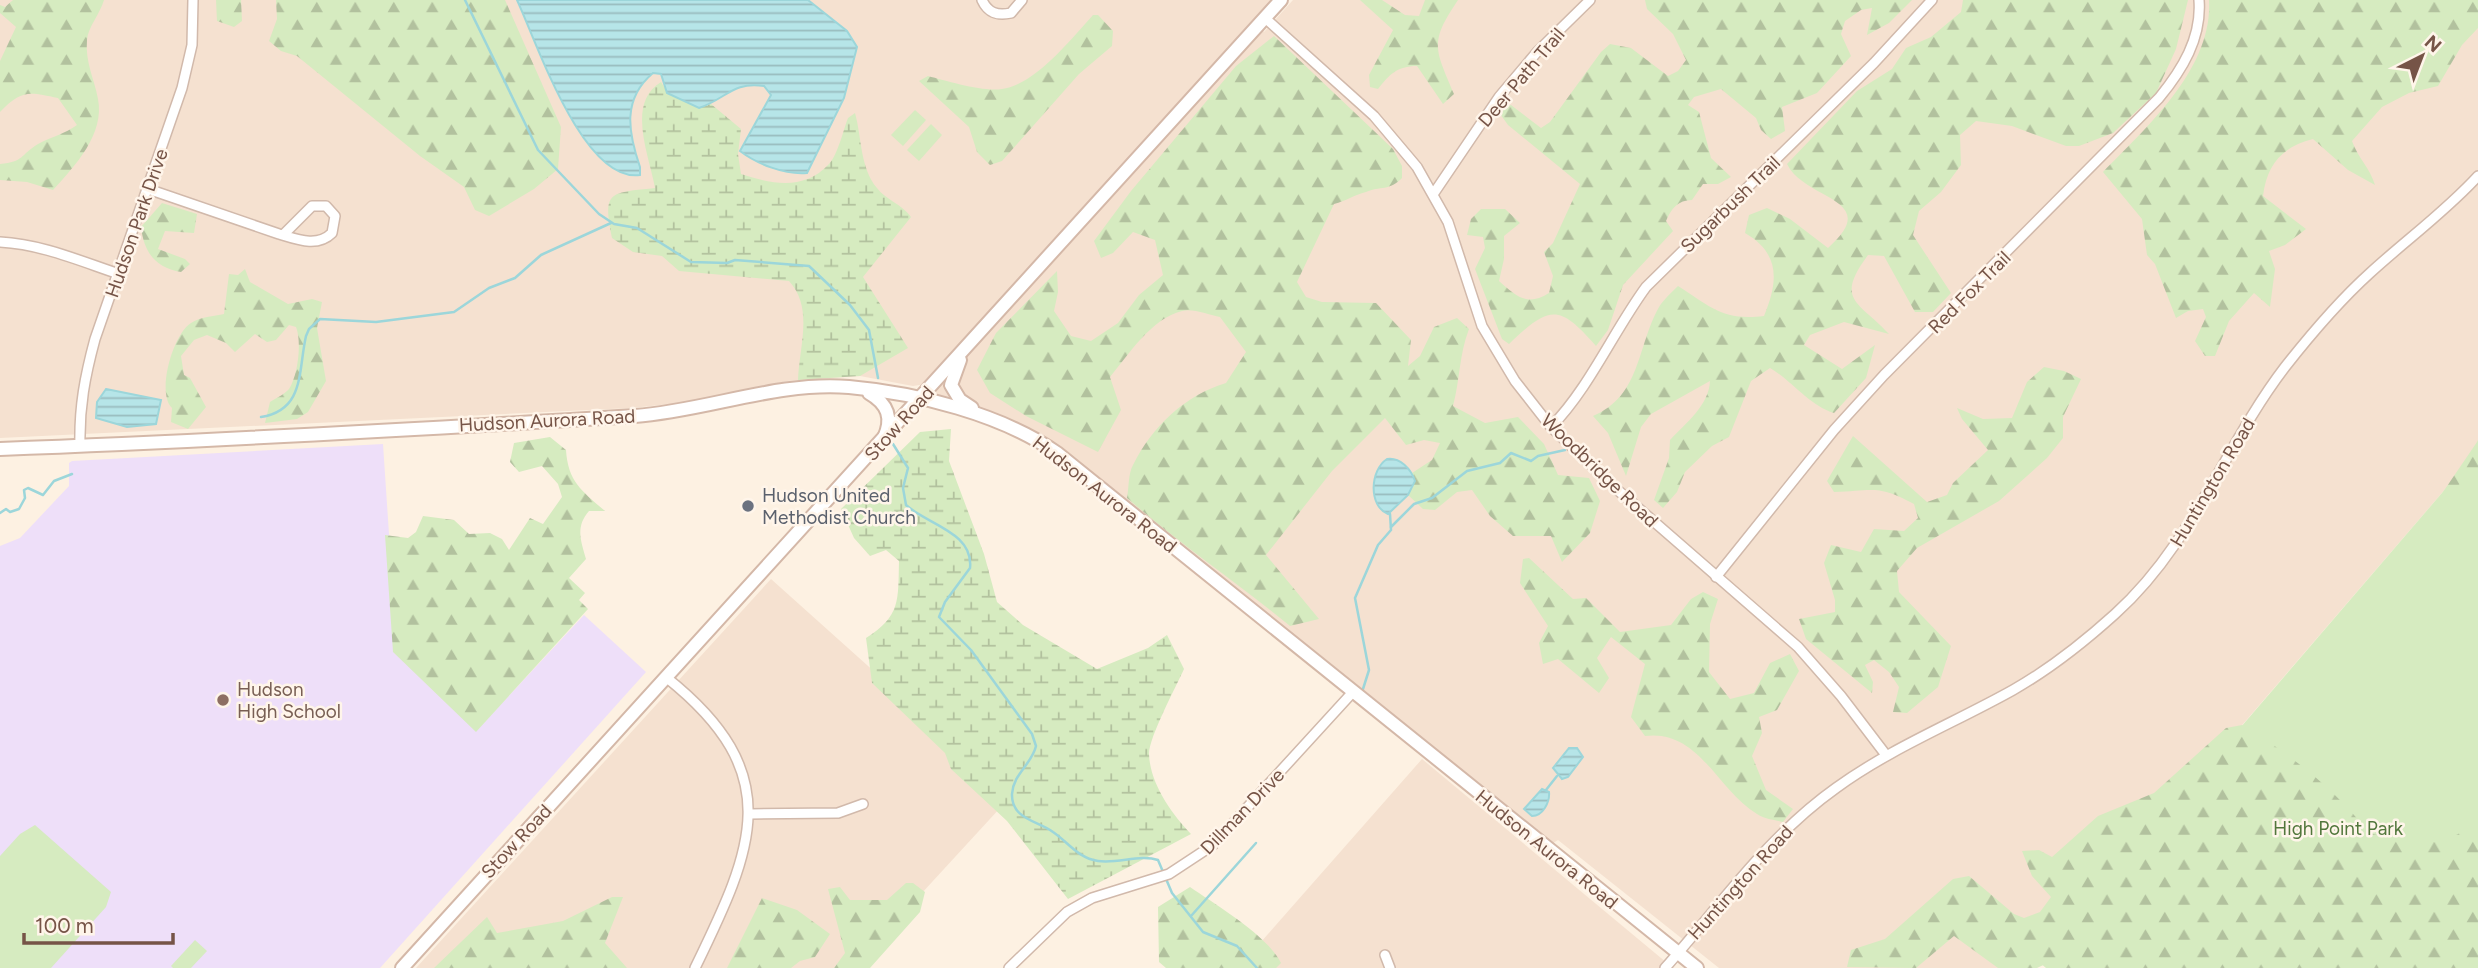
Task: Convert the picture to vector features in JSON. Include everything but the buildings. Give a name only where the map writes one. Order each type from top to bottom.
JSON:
[{"type":"street","name":"Hudson Park Drive","points":[[80,446],[79,405],[84,380],[189,64],[193,0]]},
{"type":"street","points":[[982,0],[990,11],[1000,15],[1011,13],[1023,0]]},
{"type":"street","name":"Stow Road","points":[[402,968],[883,442],[1281,0]]},
{"type":"street","name":"Deer Path Trail","points":[[1434,194],[1499,97],[1537,52],[1590,0]]},
{"type":"street","name":"Sugarbush Trail","points":[[1550,427],[1579,392],[1646,287],[1874,63],[1932,0]]},
{"type":"street","name":"Red Fox Trail","points":[[1716,577],[1835,430],[1884,375],[2159,98],[2188,55],[2198,26],[2199,0]]},
{"type":"street","name":"Woodbridge Road","points":[[1265,18],[1374,116],[1409,155],[1434,194],[1453,235],[1482,326],[1515,381],[1550,427],[1798,647],[1841,696],[1886,755]]},
{"type":"street","name":"Huntington Road","points":[[1665,968],[1741,876],[1787,828],[1835,788],[1886,755],[2016,688],[2074,649],[2117,612],[2156,571],[2179,541],[2207,497],[2253,413],[2315,330],[2371,272],[2439,215],[2478,176]]},
{"type":"street","points":[[148,189],[283,235],[320,241],[332,233],[335,216],[326,206],[312,206],[283,235]]},
{"type":"street","points":[[0,242],[34,247],[119,274]]},
{"type":"street","points":[[968,347],[955,369],[951,385],[960,400],[985,415]]},
{"type":"street","name":"Hudson Aurora Road","points":[[0,449],[638,416],[813,388],[860,388],[985,415],[1015,427],[1057,453],[1696,968]]},
{"type":"street","points":[[860,388],[880,400],[888,410],[888,429],[883,442]]},
{"type":"street","points":[[667,678],[713,721],[733,748],[744,777],[751,814],[743,851],[731,886],[695,968]]},
{"type":"street","name":"Dillman Drive","points":[[1009,968],[1067,912],[1092,898],[1164,876],[1213,845],[1352,693]]},
{"type":"street","points":[[751,814],[838,813],[863,804]]},
{"type":"street","points":[[1385,956],[1390,968]]},
{"type":"shaded area","points":[[0,0],[1272,0],[926,384],[913,386],[860,376],[787,381],[700,401],[631,408],[0,438]]},
{"type":"shaded area","points":[[1293,0],[2478,0],[2478,451],[2033,968],[1719,968],[1558,840],[1550,845],[1033,436],[920,400],[1259,26],[1264,32]]},
{"type":"shaded area","name":"Hudson High School","points":[[383,444],[397,654],[478,729],[584,615],[646,672],[380,968],[0,968],[0,546],[20,538],[69,486],[69,463],[72,461]]},
{"type":"shaded area","points":[[771,579],[1012,795],[853,968],[416,968]]},
{"type":"shaded area","points":[[1422,759],[1673,968],[1238,968]]},
{"type":"green space","points":[[13,0],[104,0],[87,40],[89,63],[98,99],[97,125],[86,149],[53,190],[27,182],[0,180],[0,164],[18,160],[38,144],[77,125],[58,98],[40,94],[20,96],[0,112],[0,61],[16,27],[0,13],[0,5],[5,7]]},
{"type":"green space","points":[[216,0],[241,0],[242,21],[234,27],[217,21]]},
{"type":"green space","points":[[276,0],[505,0],[561,127],[558,169],[534,189],[489,216],[475,210],[464,187],[420,156],[297,56],[281,51],[269,41],[277,19]]},
{"type":"green space","points":[[1360,0],[1382,0],[1405,15],[1419,16],[1425,0],[1458,0],[1442,26],[1439,37],[1439,55],[1454,94],[1443,104],[1417,66],[1394,72],[1378,89],[1370,87],[1369,75],[1393,30]]},
{"type":"green space","points":[[1645,0],[1912,0],[1889,23],[1867,35],[1872,8],[1861,10],[1845,21],[1841,34],[1851,56],[1817,93],[1782,107],[1785,131],[1771,139],[1761,130],[1756,118],[1721,89],[1694,97],[1688,105],[1699,112],[1711,158],[1731,177],[1718,184],[1703,184],[1692,200],[1679,203],[1673,209],[1666,221],[1673,231],[1623,285],[1608,330],[1596,346],[1573,322],[1554,315],[1545,316],[1535,322],[1509,344],[1502,339],[1475,269],[1485,248],[1483,237],[1467,235],[1471,219],[1481,209],[1505,209],[1520,223],[1504,236],[1504,259],[1499,281],[1522,298],[1541,297],[1549,293],[1553,276],[1544,252],[1553,243],[1580,184],[1508,125],[1498,111],[1511,105],[1541,128],[1550,122],[1601,52],[1610,44],[1631,48],[1668,76],[1678,71],[1686,60],[1673,34],[1647,9]]},
{"type":"green space","points":[[1963,0],[2188,0],[2176,49],[2156,93],[2113,133],[2079,146],[2066,146],[2012,126],[1976,121],[1960,135],[1961,165],[1941,192],[1919,211],[1913,235],[1951,293],[1933,312],[1915,312],[1884,256],[1868,255],[1858,270],[1852,292],[1860,307],[1889,334],[1844,322],[1810,335],[1804,345],[1842,369],[1875,345],[1866,378],[1834,413],[1817,405],[1770,368],[1751,381],[1729,437],[1712,446],[1685,472],[1677,492],[1663,508],[1654,500],[1669,458],[1670,440],[1701,406],[1709,390],[1710,381],[1651,414],[1641,427],[1626,476],[1608,433],[1593,416],[1609,407],[1629,383],[1659,307],[1678,286],[1718,311],[1738,316],[1764,316],[1772,292],[1773,270],[1765,250],[1745,233],[1749,215],[1767,208],[1790,219],[1828,248],[1843,232],[1848,219],[1844,209],[1796,176],[1787,164],[1857,91],[1892,69],[1906,48],[1931,37],[1961,12]]},
{"type":"green space","points":[[2209,0],[2478,0],[2478,28],[2462,45],[2438,86],[2409,93],[2382,107],[2352,141],[2375,185],[2348,170],[2313,139],[2285,152],[2272,166],[2263,196],[2306,229],[2285,245],[2269,251],[2275,269],[2270,307],[2254,293],[2229,321],[2215,356],[2205,356],[2195,341],[2206,317],[2203,309],[2188,311],[2176,318],[2155,264],[2147,255],[2142,219],[2103,172],[2157,115],[2189,72],[2207,25]]},
{"type":"green space","points":[[1093,15],[1098,15],[1113,31],[1112,46],[1079,74],[1002,161],[990,165],[977,152],[969,127],[919,81],[928,76],[985,89],[1015,86],[1040,70]]},
{"type":"green space","points":[[1274,36],[1393,149],[1402,166],[1402,178],[1393,185],[1334,204],[1297,282],[1306,297],[1322,302],[1376,303],[1411,340],[1408,366],[1420,356],[1434,327],[1457,318],[1469,329],[1453,406],[1485,423],[1518,417],[1544,444],[1558,475],[1589,478],[1600,501],[1590,533],[1562,562],[1551,536],[1513,536],[1490,516],[1472,490],[1457,492],[1435,510],[1423,509],[1408,495],[1414,485],[1412,473],[1432,460],[1440,443],[1424,440],[1406,445],[1385,418],[1332,471],[1266,555],[1319,619],[1290,626],[1127,498],[1131,469],[1150,438],[1171,414],[1184,404],[1211,388],[1226,383],[1246,352],[1220,317],[1196,311],[1182,311],[1161,321],[1142,338],[1110,377],[1121,410],[1098,452],[1026,416],[990,393],[977,370],[996,333],[1057,271],[1058,292],[1054,311],[1071,336],[1091,341],[1118,323],[1139,295],[1163,275],[1155,240],[1133,232],[1113,253],[1101,258],[1094,241],[1131,191],[1236,66]]},
{"type":"green space","points":[[661,82],[668,93],[699,108],[711,104],[741,129],[738,154],[741,174],[776,182],[798,182],[819,173],[832,160],[848,118],[855,113],[864,162],[871,180],[911,217],[863,277],[908,348],[860,376],[798,380],[803,315],[797,292],[789,281],[679,271],[662,256],[633,252],[612,238],[608,211],[613,197],[628,191],[655,188],[645,145],[642,116],[650,91]]},
{"type":"green space","points":[[915,110],[926,120],[903,146],[891,135]]},
{"type":"green space","points":[[931,124],[942,135],[919,161],[907,150]]},
{"type":"green space","points":[[162,203],[197,214],[194,233],[165,231],[158,249],[185,259],[190,264],[181,272],[158,263],[145,244],[141,227]]},
{"type":"green space","points":[[245,269],[250,282],[288,304],[312,299],[322,302],[317,328],[326,381],[308,412],[297,419],[265,423],[270,402],[289,389],[295,376],[299,350],[296,327],[289,325],[276,340],[267,342],[255,334],[235,352],[226,343],[207,335],[194,340],[181,356],[184,375],[190,378],[206,407],[188,429],[171,422],[172,408],[167,400],[166,377],[178,339],[191,323],[224,314],[229,274],[238,275]]},
{"type":"green space","points":[[2044,367],[2064,371],[2081,379],[2063,417],[2063,438],[2047,458],[1999,501],[1917,548],[1897,571],[1899,592],[1951,646],[1938,687],[1907,713],[1893,712],[1899,687],[1889,672],[1874,660],[1865,665],[1873,682],[1872,693],[1806,639],[1799,619],[1835,612],[1835,600],[1824,563],[1831,545],[1861,552],[1874,529],[1904,531],[1918,518],[1914,504],[1883,491],[1834,492],[1827,481],[1853,436],[1927,502],[1947,495],[1953,483],[1988,450],[1962,419],[1957,408],[1983,419],[2012,418],[2027,382]]},
{"type":"green space","points":[[951,429],[949,461],[984,554],[997,602],[1023,625],[1097,669],[1148,648],[1167,635],[1184,669],[1158,724],[1149,754],[1158,787],[1170,808],[1191,834],[1068,899],[1007,821],[951,769],[945,753],[872,683],[866,638],[892,614],[897,597],[899,561],[886,550],[870,556],[854,538],[841,509],[920,432]]},
{"type":"green space","points":[[550,437],[566,450],[570,470],[578,485],[605,511],[589,511],[585,517],[580,534],[586,559],[569,578],[585,593],[579,600],[588,609],[476,732],[393,652],[385,535],[408,538],[416,532],[423,516],[454,520],[469,534],[490,533],[502,539],[509,550],[530,518],[543,524],[562,497],[558,484],[542,466],[519,472],[510,462],[514,443]]},
{"type":"green space","points":[[2478,440],[2478,476],[2443,492],[2477,442]]},
{"type":"green space","name":"High Point Park","points":[[2478,451],[2478,968],[2046,968],[2039,962]]},
{"type":"green space","points":[[1529,558],[1573,599],[1586,598],[1620,632],[1671,625],[1691,599],[1703,592],[1718,599],[1710,624],[1709,672],[1730,699],[1754,693],[1770,663],[1790,654],[1799,671],[1777,710],[1759,717],[1762,733],[1752,756],[1766,790],[1793,809],[1783,822],[1760,816],[1743,804],[1707,764],[1680,742],[1664,736],[1645,736],[1631,717],[1645,664],[1611,637],[1597,658],[1609,678],[1599,693],[1558,659],[1543,664],[1539,643],[1548,626],[1520,583],[1523,559]]},
{"type":"green space","points":[[2242,725],[2311,773],[2342,802],[2369,833],[2412,842],[2439,841],[2465,830],[2478,820],[2478,968],[2059,968],[2052,961],[2037,968],[1998,968],[1954,936],[1916,968],[1847,967],[1851,950],[1885,939],[1953,879],[1969,876],[2014,914],[2024,918],[2040,912],[2051,897],[2032,876],[2022,851],[2039,850],[2052,857],[2098,816],[2154,793],[2226,728]]},
{"type":"green space","points":[[35,825],[111,892],[106,907],[51,968],[0,968],[0,856],[20,834]]},
{"type":"green space","points":[[906,883],[913,883],[925,892],[920,912],[870,968],[834,968],[845,953],[828,889],[840,887],[850,900],[887,900]]},
{"type":"green space","points":[[1190,887],[1253,931],[1281,963],[1276,968],[1166,968],[1159,962],[1158,907]]},
{"type":"green space","points":[[612,897],[623,897],[605,943],[627,968],[434,968],[487,917],[497,933],[563,921]]},
{"type":"green space","points":[[762,898],[797,910],[830,934],[815,957],[800,961],[791,968],[727,968]]},
{"type":"green space","points":[[195,940],[207,951],[191,968],[173,968],[171,966]]},
{"type":"water","points":[[517,0],[808,0],[847,31],[857,47],[844,98],[807,173],[772,168],[740,151],[771,95],[764,86],[737,88],[699,108],[667,93],[661,74],[653,73],[636,94],[630,117],[640,175],[619,172],[600,157],[581,134],[550,76]]},
{"type":"water","points":[[106,389],[161,400],[156,424],[127,427],[96,418],[97,402]]},
{"type":"water","points":[[1387,459],[1404,465],[1415,481],[1408,495],[1388,514],[1377,504],[1374,496],[1377,471]]},
{"type":"water","points":[[1569,748],[1577,748],[1583,757],[1568,777],[1562,779],[1553,768]]},
{"type":"water","points":[[1542,789],[1549,792],[1547,804],[1539,814],[1532,816],[1524,809]]},
{"type":"waterway","points":[[465,0],[538,150],[599,214],[614,224],[637,228],[691,262],[727,263],[735,260],[809,266],[850,305],[869,330],[878,378]]},
{"type":"waterway","points":[[261,417],[275,413],[292,398],[300,375],[306,336],[309,329],[320,319],[376,322],[454,312],[489,288],[515,278],[541,255],[611,223]]},
{"type":"waterway","points":[[893,444],[908,468],[903,488],[906,505],[957,537],[969,556],[970,568],[945,602],[939,617],[971,650],[1032,734],[1036,746],[1034,752],[1013,787],[1016,809],[1091,859],[1106,862],[1144,858],[1158,860],[1172,893],[1203,932],[1237,946],[1257,968]]},
{"type":"waterway","points":[[1391,527],[1414,504],[1432,498],[1467,471],[1500,463],[1511,453],[1531,461],[1538,456],[1565,450]]},
{"type":"waterway","points":[[0,513],[6,509],[10,512],[19,509],[25,498],[24,490],[28,488],[43,495],[54,481],[72,474]]},
{"type":"waterway","points":[[1363,689],[1369,670],[1355,598],[1378,545],[1391,530],[1390,514]]},
{"type":"waterway","points":[[1546,790],[1557,776]]},
{"type":"waterway","points":[[1191,916],[1256,843]]},
{"type":"place","name":"Hudson United Methodist Church","points":[[748,506]]},
{"type":"place","name":"Hudson High School","points":[[223,700]]}]
